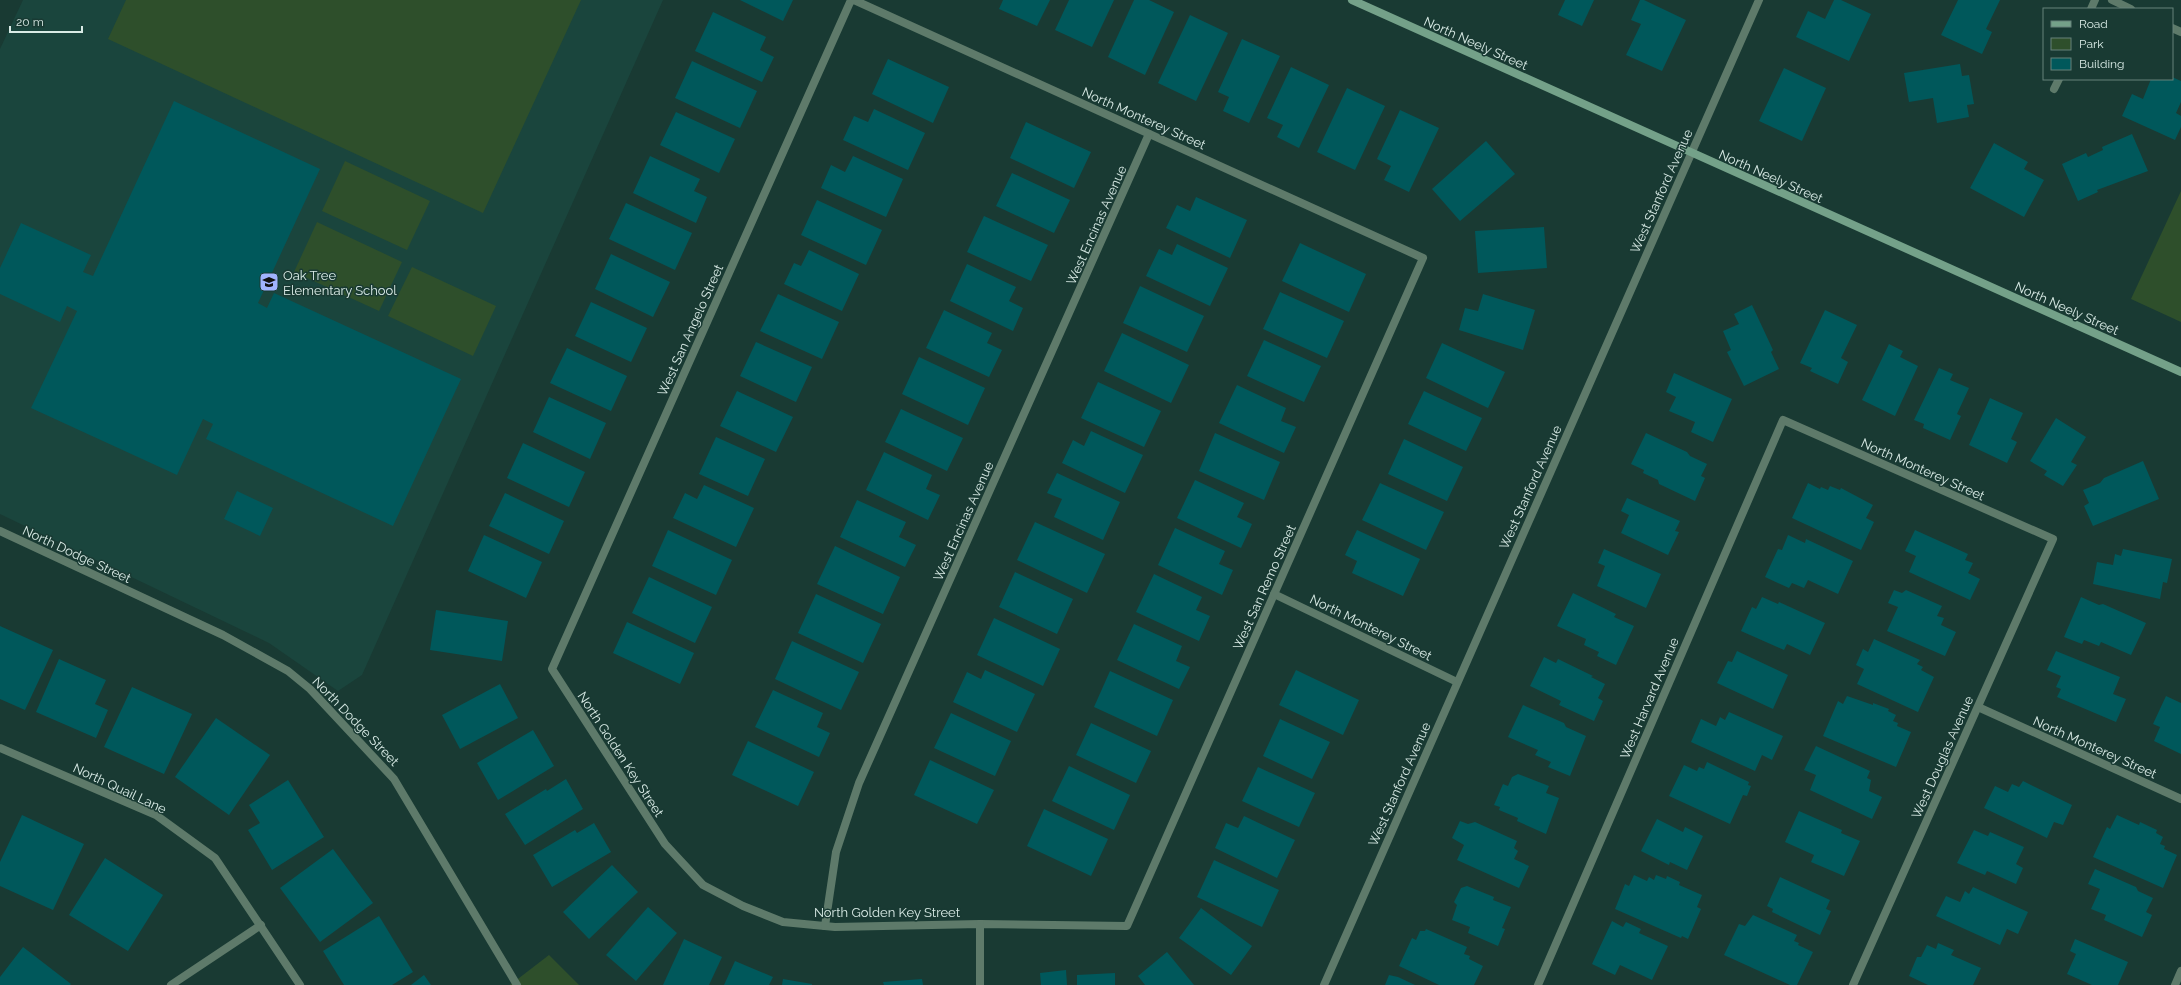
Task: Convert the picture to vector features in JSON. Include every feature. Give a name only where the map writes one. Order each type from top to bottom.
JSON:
[{"type":"street","name":"North Monterey Street","points":[[853,0],[1423,258]]},
{"type":"street","name":"West San Angelo Street","points":[[552,669],[853,0]]},
{"type":"street","name":"North Neely Street","points":[[1352,0],[2181,372]]},
{"type":"street","name":"West Stanford Avenue","points":[[1324,985],[1456,682],[1758,0]]},
{"type":"street","points":[[2112,0],[2129,8]]},
{"type":"street","points":[[2054,89],[2058,80]]},
{"type":"street","name":"West Encinas Avenue","points":[[825,926],[836,852],[859,783],[1150,134]]},
{"type":"street","name":"West San Remo Street","points":[[1127,926],[1423,258]]},
{"type":"street","name":"North Monterey Street","points":[[1783,420],[2053,539]]},
{"type":"street","name":"West Harvard Avenue","points":[[1538,985],[1783,420]]},
{"type":"street","name":"North Dodge Street","points":[[0,531],[223,635],[288,671],[310,689],[394,780],[516,985]]},
{"type":"street","name":"West Douglas Avenue","points":[[1853,985],[2053,539]]},
{"type":"street","name":"North Monterey Street","points":[[1274,594],[1456,682]]},
{"type":"street","name":"North Golden Key Street","points":[[552,669],[665,844],[703,885],[743,906],[783,922],[825,926],[980,924],[1127,926]]},
{"type":"street","name":"North Monterey Street","points":[[1978,707],[2181,800]]},
{"type":"street","name":"North Quail Lane","points":[[0,748],[156,815],[215,858],[300,985]]},
{"type":"street","points":[[980,924],[980,985]]},
{"type":"street","points":[[171,985],[261,925]]},
{"type":"street","points":[[2175,985],[2181,971]]},
{"type":"shaded area","name":"Oak Tree Elementary School","points":[[23,0],[663,0],[362,675],[338,691],[269,643],[0,514],[0,49]]},
{"type":"green space","points":[[126,0],[581,0],[483,213],[108,39]]},
{"type":"green space","points":[[345,161],[430,201],[407,250],[322,211]]},
{"type":"green space","points":[[2181,191],[2181,322],[2131,299]]},
{"type":"green space","points":[[317,222],[402,262],[379,311],[294,272]]},
{"type":"green space","points":[[412,267],[496,306],[473,356],[388,316]]},
{"type":"green space","points":[[549,955],[579,985],[510,985]]},
{"type":"building","points":[[740,0],[793,0],[783,21]]},
{"type":"building","points":[[1003,0],[1050,0],[1037,26],[999,9]]},
{"type":"building","points":[[1069,0],[1114,0],[1092,47],[1055,30]]},
{"type":"building","points":[[1134,0],[1149,0],[1174,12],[1145,75],[1108,57]]},
{"type":"building","points":[[1565,0],[1594,0],[1582,26],[1558,15]]},
{"type":"building","points":[[1640,0],[1644,0],[1686,20],[1662,71],[1626,55],[1641,24],[1631,20]]},
{"type":"building","points":[[1834,0],[1841,0],[1871,14],[1849,61],[1796,37],[1808,11],[1825,19]]},
{"type":"building","points":[[1958,0],[2000,0],[1986,29],[1992,32],[1982,54],[1941,35]]},
{"type":"building","points":[[713,12],[766,37],[760,50],[774,57],[762,82],[695,51]]},
{"type":"building","points":[[1190,15],[1228,33],[1196,101],[1158,83]]},
{"type":"building","points":[[1242,39],[1280,56],[1249,123],[1223,111],[1229,97],[1218,92]]},
{"type":"building","points":[[888,59],[949,87],[933,123],[872,94]]},
{"type":"building","points":[[692,61],[757,91],[740,128],[675,98]]},
{"type":"building","points":[[1960,64],[1962,76],[1969,75],[1974,104],[1967,105],[1969,117],[1937,123],[1933,98],[1909,102],[1904,73]]},
{"type":"building","points":[[1291,67],[1329,85],[1299,148],[1277,137],[1283,125],[1267,118]]},
{"type":"building","points":[[1784,68],[1826,88],[1802,141],[1759,121]]},
{"type":"building","points":[[2173,77],[2181,81],[2181,102],[2176,113],[2181,116],[2181,127],[2175,140],[2122,116],[2132,94],[2143,99],[2151,80],[2173,80]]},
{"type":"building","points":[[1347,88],[1385,106],[1355,170],[1317,152]]},
{"type":"building","points":[[174,101],[320,169],[258,303],[267,308],[274,293],[461,379],[393,526],[206,439],[213,424],[203,419],[177,475],[31,408],[77,311],[67,306],[60,322],[0,294],[0,268],[21,223],[91,255],[83,272],[93,276]]},
{"type":"building","points":[[874,109],[925,133],[908,170],[843,140],[854,116],[868,122]]},
{"type":"building","points":[[1400,110],[1439,128],[1409,192],[1384,180],[1391,166],[1377,159]]},
{"type":"building","points":[[676,112],[735,139],[719,173],[660,145]]},
{"type":"building","points":[[1026,122],[1091,152],[1074,188],[1010,158]]},
{"type":"building","points":[[2132,134],[2148,171],[2097,190],[2098,192],[2078,201],[2062,164],[2086,153],[2088,157],[2103,150],[2102,147]]},
{"type":"building","points":[[1486,141],[1515,174],[1460,221],[1432,189]]},
{"type":"building","points":[[1994,143],[2028,162],[2024,169],[2044,180],[2024,217],[1970,188]]},
{"type":"building","points":[[650,156],[700,179],[694,191],[707,197],[696,223],[633,193]]},
{"type":"building","points":[[853,156],[903,179],[886,217],[821,188],[831,165],[845,172]]},
{"type":"building","points":[[1012,173],[1070,200],[1054,233],[996,206]]},
{"type":"building","points":[[1196,197],[1247,220],[1230,258],[1166,228],[1177,205],[1190,211]]},
{"type":"building","points":[[817,200],[882,230],[866,265],[801,235]]},
{"type":"building","points":[[626,203],[692,233],[675,270],[609,239]]},
{"type":"building","points":[[984,216],[1048,245],[1031,281],[967,252]]},
{"type":"building","points":[[1544,227],[1547,268],[1478,273],[1475,231]]},
{"type":"building","points":[[1300,243],[1366,274],[1349,312],[1282,281]]},
{"type":"building","points":[[1177,244],[1228,268],[1210,306],[1146,276],[1159,249],[1172,255]]},
{"type":"building","points":[[809,250],[859,274],[842,311],[784,284],[794,263],[801,266]]},
{"type":"building","points":[[611,254],[670,282],[653,317],[595,289]]},
{"type":"building","points":[[967,264],[1016,287],[1009,301],[1023,308],[1013,331],[950,301]]},
{"type":"building","points":[[1140,286],[1204,316],[1187,352],[1123,323]]},
{"type":"building","points":[[1280,292],[1344,321],[1327,358],[1263,329]]},
{"type":"building","points":[[778,294],[839,322],[822,359],[760,331]]},
{"type":"building","points":[[1483,294],[1535,310],[1523,350],[1459,330],[1465,308],[1478,311]]},
{"type":"building","points":[[591,302],[647,328],[631,362],[575,336]]},
{"type":"building","points":[[1752,305],[1773,350],[1771,352],[1779,369],[1744,386],[1727,352],[1731,350],[1723,331],[1739,324],[1734,314]]},
{"type":"building","points":[[944,310],[992,333],[987,343],[1002,350],[989,377],[926,348]]},
{"type":"building","points":[[1825,310],[1857,325],[1841,358],[1848,362],[1838,384],[1810,371],[1812,368],[1800,363]]},
{"type":"building","points":[[1122,333],[1189,365],[1171,403],[1104,371]]},
{"type":"building","points":[[1264,340],[1321,366],[1304,402],[1247,376]]},
{"type":"building","points":[[756,342],[812,367],[796,402],[740,376]]},
{"type":"building","points":[[1442,343],[1505,372],[1488,408],[1426,378]]},
{"type":"building","points":[[1889,344],[1903,351],[1900,357],[1918,366],[1895,416],[1862,400]]},
{"type":"building","points":[[567,348],[627,376],[611,411],[550,383]]},
{"type":"building","points":[[919,357],[985,388],[968,425],[902,394]]},
{"type":"building","points":[[1939,368],[1953,374],[1950,380],[1969,388],[1957,414],[1961,416],[1950,440],[1923,428],[1924,424],[1914,420]]},
{"type":"building","points":[[1674,373],[1732,399],[1713,442],[1691,432],[1695,422],[1669,411],[1676,397],[1666,392]]},
{"type":"building","points":[[1098,382],[1161,411],[1144,447],[1081,418]]},
{"type":"building","points":[[1237,385],[1286,408],[1281,421],[1296,427],[1284,453],[1219,423]]},
{"type":"building","points":[[737,391],[793,417],[776,452],[720,426]]},
{"type":"building","points":[[1424,391],[1482,418],[1466,451],[1408,424]]},
{"type":"building","points":[[549,397],[606,423],[590,459],[533,432]]},
{"type":"building","points":[[1990,398],[2023,413],[2011,439],[2017,442],[2007,463],[1969,445]]},
{"type":"building","points":[[901,409],[963,438],[947,471],[885,442]]},
{"type":"building","points":[[2056,418],[2086,437],[2071,462],[2077,465],[2063,486],[2044,475],[2047,471],[2030,461]]},
{"type":"building","points":[[1091,431],[1143,455],[1125,493],[1062,463],[1073,440],[1084,446]]},
{"type":"building","points":[[1215,433],[1280,462],[1264,500],[1199,471]]},
{"type":"building","points":[[1646,433],[1687,452],[1690,456],[1707,464],[1701,476],[1705,478],[1695,501],[1659,484],[1658,480],[1643,473],[1644,470],[1631,464]]},
{"type":"building","points":[[716,437],[765,459],[748,496],[699,474]]},
{"type":"building","points":[[1404,439],[1463,467],[1447,501],[1388,474]]},
{"type":"building","points":[[523,443],[585,472],[569,507],[507,478]]},
{"type":"building","points":[[884,452],[932,475],[926,489],[940,495],[928,520],[866,490]]},
{"type":"building","points":[[2143,461],[2159,499],[2093,526],[2084,506],[2089,503],[2083,490],[2100,483],[2104,478]]},
{"type":"building","points":[[1057,473],[1120,502],[1103,540],[1054,517],[1062,499],[1047,493]]},
{"type":"building","points":[[1195,480],[1244,503],[1237,517],[1252,524],[1241,548],[1177,518]]},
{"type":"building","points":[[1380,483],[1444,512],[1426,550],[1362,520]]},
{"type":"building","points":[[1808,483],[1820,489],[1821,487],[1828,490],[1830,486],[1840,490],[1841,488],[1873,505],[1866,518],[1874,522],[1861,550],[1792,518]]},
{"type":"building","points":[[704,485],[754,508],[736,547],[673,518],[685,493],[697,499]]},
{"type":"building","points":[[237,491],[273,508],[260,536],[224,519]]},
{"type":"building","points":[[505,493],[564,521],[549,554],[489,526]]},
{"type":"building","points":[[1627,498],[1680,521],[1675,531],[1679,532],[1668,555],[1621,533],[1629,515],[1621,511]]},
{"type":"building","points":[[857,500],[906,522],[899,537],[916,545],[905,567],[840,537]]},
{"type":"building","points":[[1035,522],[1105,554],[1087,593],[1017,560]]},
{"type":"building","points":[[1175,528],[1225,551],[1219,564],[1233,570],[1222,595],[1158,565]]},
{"type":"building","points":[[668,530],[732,560],[716,595],[652,566]]},
{"type":"building","points":[[1357,530],[1420,559],[1403,596],[1352,573],[1357,561],[1345,555]]},
{"type":"building","points":[[1915,530],[1968,554],[1965,560],[1973,563],[1968,573],[1980,579],[1970,600],[1909,572],[1916,556],[1905,551]]},
{"type":"building","points":[[484,535],[542,562],[526,598],[468,571]]},
{"type":"building","points":[[1788,535],[1805,543],[1806,539],[1853,561],[1838,594],[1808,580],[1804,588],[1792,583],[1789,588],[1765,577],[1778,549],[1782,550]]},
{"type":"building","points":[[835,546],[900,577],[883,614],[817,584]]},
{"type":"building","points":[[1604,549],[1661,574],[1646,608],[1597,586],[1605,566],[1598,563]]},
{"type":"building","points":[[2123,549],[2172,559],[2167,583],[2163,582],[2160,599],[2093,584],[2097,562],[2113,565],[2115,554],[2121,556]]},
{"type":"building","points":[[1015,572],[1073,599],[1057,634],[999,607]]},
{"type":"building","points":[[1154,574],[1202,597],[1196,610],[1210,616],[1199,641],[1136,612]]},
{"type":"building","points":[[649,577],[712,607],[695,643],[632,613]]},
{"type":"building","points":[[1894,590],[1902,593],[1906,590],[1942,606],[1937,616],[1944,618],[1941,625],[1956,632],[1945,656],[1887,631],[1898,607],[1888,603]]},
{"type":"building","points":[[1573,593],[1616,614],[1614,617],[1634,626],[1616,665],[1597,656],[1599,652],[1584,645],[1586,639],[1557,626]]},
{"type":"building","points":[[816,594],[881,624],[863,663],[798,633]]},
{"type":"building","points":[[1762,597],[1778,604],[1779,602],[1825,623],[1810,655],[1787,644],[1784,650],[1741,631],[1752,607],[1756,609]]},
{"type":"building","points":[[2081,597],[2099,605],[2103,604],[2146,623],[2131,655],[2101,642],[2099,646],[2084,640],[2082,644],[2064,637]]},
{"type":"building","points":[[436,610],[508,621],[502,661],[430,650]]},
{"type":"building","points":[[994,618],[1060,649],[1043,686],[977,655]]},
{"type":"building","points":[[627,622],[694,653],[680,684],[613,653]]},
{"type":"building","points":[[1134,624],[1182,646],[1176,661],[1190,667],[1179,689],[1117,660]]},
{"type":"building","points":[[0,626],[53,650],[25,710],[0,699]]},
{"type":"building","points":[[1874,639],[1920,660],[1917,664],[1923,667],[1921,670],[1934,677],[1918,712],[1857,684],[1864,669],[1856,665],[1863,649],[1868,652]]},
{"type":"building","points":[[792,641],[859,672],[841,710],[775,679]]},
{"type":"building","points":[[1737,651],[1788,675],[1773,709],[1717,683],[1728,661],[1732,662]]},
{"type":"building","points":[[2056,651],[2120,677],[2113,694],[2126,699],[2116,722],[2057,697],[2061,689],[2056,687],[2061,676],[2047,670]]},
{"type":"building","points":[[1544,657],[1556,663],[1558,659],[1593,676],[1591,677],[1605,684],[1598,698],[1603,701],[1594,721],[1559,705],[1561,701],[1530,686]]},
{"type":"building","points":[[59,659],[106,680],[95,704],[108,710],[96,738],[36,712]]},
{"type":"building","points":[[985,670],[1035,694],[1017,732],[953,702],[967,672],[981,679]]},
{"type":"building","points":[[1296,670],[1359,700],[1343,735],[1279,705]]},
{"type":"building","points":[[1110,671],[1173,700],[1157,736],[1094,707]]},
{"type":"building","points":[[500,684],[518,718],[460,749],[442,715]]},
{"type":"building","points":[[132,687],[192,714],[164,774],[104,747]]},
{"type":"building","points":[[773,690],[823,713],[817,727],[830,733],[819,757],[755,727]]},
{"type":"building","points":[[1847,696],[1889,709],[1888,711],[1896,715],[1893,721],[1898,723],[1897,726],[1911,732],[1896,767],[1823,736],[1838,701],[1843,704]]},
{"type":"building","points":[[2166,696],[2181,703],[2181,754],[2154,741],[2160,727],[2153,724]]},
{"type":"building","points":[[1523,705],[1564,723],[1566,727],[1586,736],[1570,776],[1548,767],[1551,762],[1535,755],[1538,750],[1508,737]]},
{"type":"building","points":[[1729,712],[1783,736],[1772,760],[1762,755],[1755,771],[1691,742],[1701,719],[1716,726],[1720,717],[1725,720]]},
{"type":"building","points":[[951,713],[1011,741],[995,776],[934,748]]},
{"type":"building","points":[[216,718],[270,755],[229,815],[175,777]]},
{"type":"building","points":[[1280,719],[1330,742],[1312,779],[1263,756]]},
{"type":"building","points":[[1091,723],[1151,751],[1136,783],[1076,755]]},
{"type":"building","points":[[533,730],[554,766],[498,800],[477,763]]},
{"type":"building","points":[[748,741],[814,772],[798,806],[732,775]]},
{"type":"building","points":[[1816,746],[1870,771],[1867,778],[1871,780],[1869,791],[1882,797],[1872,819],[1810,790],[1816,775],[1804,770]]},
{"type":"building","points":[[930,760],[994,790],[977,824],[914,795]]},
{"type":"building","points":[[1707,762],[1749,782],[1748,785],[1751,786],[1747,796],[1743,795],[1730,824],[1669,796],[1684,765],[1697,771],[1699,767],[1704,769]]},
{"type":"building","points":[[1069,766],[1130,795],[1114,830],[1052,801]]},
{"type":"building","points":[[1258,767],[1315,793],[1299,827],[1242,801]]},
{"type":"building","points":[[1518,774],[1549,786],[1546,793],[1559,798],[1546,834],[1517,821],[1518,818],[1499,810],[1500,807],[1494,805],[1503,784],[1508,786],[1512,777]]},
{"type":"building","points":[[566,779],[583,809],[525,845],[505,814],[546,789],[547,791]]},
{"type":"building","points":[[288,780],[324,837],[272,870],[248,830],[260,823],[249,805]]},
{"type":"building","points":[[2023,781],[2072,805],[2063,825],[2054,822],[2047,838],[1984,808],[1995,786],[2008,792],[2012,784],[2019,787]]},
{"type":"building","points":[[1044,809],[1108,839],[1091,876],[1027,846]]},
{"type":"building","points":[[1799,811],[1842,830],[1841,833],[1860,841],[1844,876],[1811,862],[1814,855],[1785,842]]},
{"type":"building","points":[[22,815],[84,844],[53,910],[0,886],[0,862]]},
{"type":"building","points":[[2117,815],[2139,825],[2140,822],[2157,830],[2156,833],[2163,837],[2160,844],[2165,846],[2164,849],[2177,855],[2163,888],[2093,857],[2107,827],[2110,829]]},
{"type":"building","points":[[1244,816],[1295,840],[1277,878],[1215,848],[1226,823],[1238,828]]},
{"type":"building","points":[[1657,819],[1683,832],[1685,827],[1703,836],[1687,870],[1670,862],[1669,865],[1641,851]]},
{"type":"building","points":[[1460,821],[1468,824],[1475,822],[1517,841],[1514,848],[1518,851],[1514,859],[1529,866],[1519,888],[1457,860],[1464,845],[1452,838]]},
{"type":"building","points":[[594,823],[611,852],[552,887],[533,855],[575,830],[577,833]]},
{"type":"building","points":[[1974,830],[1988,836],[1990,832],[2024,847],[2016,864],[2023,868],[2016,884],[1987,871],[1985,875],[1957,863]]},
{"type":"building","points":[[333,849],[373,903],[320,942],[280,888]]},
{"type":"building","points":[[105,858],[163,895],[128,951],[69,915]]},
{"type":"building","points":[[1214,860],[1279,890],[1262,927],[1197,897]]},
{"type":"building","points":[[612,865],[638,892],[589,939],[563,912]]},
{"type":"building","points":[[2095,869],[2136,887],[2138,891],[2153,898],[2146,912],[2152,915],[2142,937],[2104,920],[2106,915],[2091,909],[2100,889],[2088,884]]},
{"type":"building","points":[[1634,875],[1647,881],[1649,877],[1654,880],[1656,875],[1666,879],[1667,876],[1680,882],[1679,885],[1702,895],[1697,907],[1701,909],[1688,939],[1682,936],[1681,938],[1615,909],[1625,884],[1629,886]]},
{"type":"building","points":[[1780,877],[1830,900],[1826,909],[1831,911],[1820,935],[1772,912],[1773,909],[1767,906]]},
{"type":"building","points":[[1467,886],[1494,897],[1493,900],[1511,907],[1502,928],[1505,929],[1498,946],[1468,933],[1470,927],[1452,920],[1457,905],[1454,902],[1461,888]]},
{"type":"building","points":[[1973,887],[2028,912],[2018,934],[2007,929],[2000,945],[1936,916],[1946,896],[1960,902],[1965,891],[1969,894]]},
{"type":"building","points":[[648,907],[677,933],[636,981],[606,955]]},
{"type":"building","points":[[1201,908],[1252,946],[1231,975],[1179,938]]},
{"type":"building","points":[[1753,915],[1797,935],[1794,941],[1799,943],[1798,945],[1813,952],[1797,985],[1790,985],[1724,955],[1739,924],[1745,926]]},
{"type":"building","points":[[379,916],[413,972],[392,985],[344,985],[323,951]]},
{"type":"building","points":[[1612,921],[1623,927],[1626,922],[1641,929],[1639,933],[1668,946],[1652,980],[1620,965],[1615,975],[1592,964]]},
{"type":"building","points":[[1426,929],[1467,947],[1464,954],[1470,956],[1469,959],[1483,966],[1474,985],[1439,985],[1399,966],[1412,938],[1416,940],[1420,931],[1425,931]]},
{"type":"building","points":[[684,939],[722,957],[709,985],[663,985]]},
{"type":"building","points":[[2075,939],[2128,962],[2118,985],[2092,985],[2067,974],[2076,954],[2070,951]]},
{"type":"building","points":[[1938,943],[1954,950],[1951,955],[1981,968],[1973,985],[1928,985],[1909,976],[1917,957],[1921,957],[1927,945],[1936,949]]},
{"type":"building","points":[[23,947],[71,984],[0,985],[0,977]]},
{"type":"building","points":[[1167,952],[1194,985],[1145,985],[1138,976]]},
{"type":"building","points":[[735,961],[773,977],[769,985],[724,985]]},
{"type":"building","points":[[1066,970],[1067,985],[1041,985],[1040,973]]},
{"type":"building","points":[[1115,973],[1115,985],[1077,985],[1077,975]]},
{"type":"building","points":[[424,975],[431,985],[411,985]]},
{"type":"building","points":[[1389,975],[1398,977],[1415,985],[1385,985]]},
{"type":"building","points":[[783,979],[812,984],[812,985],[782,985]]},
{"type":"building","points":[[922,979],[923,985],[884,985],[883,982]]},
{"type":"place","name":"Oak Tree Elementary School","points":[[269,282]]}]
